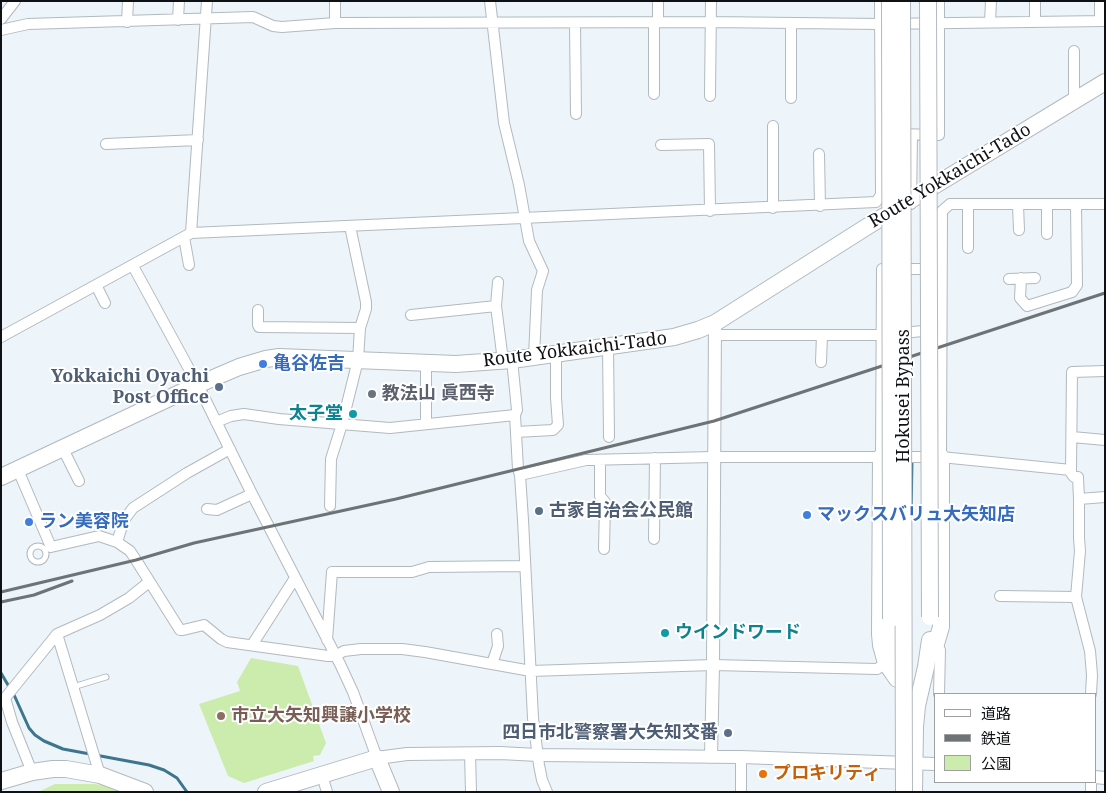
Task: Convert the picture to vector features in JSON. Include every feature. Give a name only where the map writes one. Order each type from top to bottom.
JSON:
[{"type":"main road","points":[[890,1],[891,619],[892,649],[914,792]]},
{"type":"main road","name":"Hokusei Bypass","points":[[902,1],[903,792]]},
{"type":"main road","points":[[928,1],[930,618],[932,647]]},
{"type":"main road","name":"Route Yokkaichi-Tado","points":[[1,477],[197,385],[239,367],[273,358],[456,364],[534,357],[674,337],[714,329],[864,215],[911,200],[1105,82]]},
{"type":"main road","points":[[881,457],[880,645],[886,663],[897,679]]},
{"type":"main road","points":[[903,792],[917,706],[932,647],[941,627],[941,457]]},
{"type":"main road","points":[[266,792],[377,758],[391,792]]},
{"type":"main road","points":[[1,781],[32,772],[53,769],[98,769],[145,792]]},
{"type":"street","points":[[1,19],[15,1]]},
{"type":"street","points":[[127,22],[128,1]]},
{"type":"street","points":[[178,20],[179,1]]},
{"type":"street","points":[[189,265],[188,235],[198,140],[208,1]]},
{"type":"street","points":[[335,1],[335,23]]},
{"type":"street","points":[[490,1],[504,123],[529,241],[543,271],[537,290],[534,357]]},
{"type":"street","points":[[654,94],[658,1]]},
{"type":"street","points":[[710,96],[711,1]]},
{"type":"street","points":[[1,337],[188,235],[350,226],[820,206],[864,215],[881,196],[880,1]]},
{"type":"street","points":[[881,134],[939,135],[939,1]]},
{"type":"street","points":[[990,22],[991,1]]},
{"type":"street","points":[[1035,1],[1035,22]]},
{"type":"street","points":[[1,30],[28,24],[253,17],[273,26],[282,27],[335,23],[711,22],[880,24],[1102,21],[1100,1]]},
{"type":"street","points":[[575,22],[576,114]]},
{"type":"street","points":[[791,23],[791,98]]},
{"type":"street","points":[[1074,52],[1074,101]]},
{"type":"street","points":[[773,126],[773,208]]},
{"type":"street","points":[[910,268],[912,135]]},
{"type":"street","points":[[106,144],[198,140]]},
{"type":"street","points":[[661,145],[709,144],[710,210]]},
{"type":"street","points":[[819,154],[820,206]]},
{"type":"street","points":[[941,457],[942,211],[950,204],[1105,204]]},
{"type":"street","points":[[968,204],[968,248]]},
{"type":"street","points":[[1021,278],[1020,298],[1027,306],[1072,292],[1077,285],[1076,204]]},
{"type":"street","points":[[1018,205],[1019,230]]},
{"type":"street","points":[[1047,205],[1047,234]]},
{"type":"street","points":[[330,506],[331,459],[358,360],[360,328],[366,309],[350,226]]},
{"type":"street","points":[[132,266],[161,315],[327,642],[336,656],[353,692],[377,758],[407,754],[470,753],[741,756],[934,764]]},
{"type":"street","points":[[881,457],[882,269],[941,269]]},
{"type":"street","points":[[1010,278],[1034,278]]},
{"type":"street","points":[[498,282],[496,306],[517,410],[515,415],[523,520],[533,718],[542,780],[547,792]]},
{"type":"street","points":[[96,285],[105,303]]},
{"type":"street","points":[[411,315],[496,306]]},
{"type":"street","points":[[258,310],[259,327],[360,328]]},
{"type":"street","points":[[711,756],[714,329],[822,335],[881,335],[941,329]]},
{"type":"street","points":[[821,362],[822,335]]},
{"type":"street","points":[[608,346],[609,437]]},
{"type":"street","points":[[516,432],[553,430],[558,425],[556,354]]},
{"type":"street","points":[[426,363],[426,424]]},
{"type":"street","points":[[1091,693],[1090,651],[1076,597],[1080,551],[1078,478],[1070,473],[1072,372],[1105,371]]},
{"type":"street","points":[[216,422],[231,416],[244,414],[279,420],[390,428],[515,415]]},
{"type":"street","points":[[1072,437],[1105,440]]},
{"type":"street","points":[[63,449],[79,481]]},
{"type":"street","points":[[117,542],[124,520],[133,508],[187,473],[230,450]]},
{"type":"street","points":[[520,475],[586,460],[713,457],[941,457],[1071,470]]},
{"type":"street","points":[[654,539],[655,458]]},
{"type":"street","points":[[600,460],[600,496],[605,502],[604,549]]},
{"type":"street","points":[[18,470],[46,547],[98,536],[117,542],[130,551],[180,630],[204,626],[226,642],[336,656],[344,651],[361,649],[402,649],[531,671],[713,665],[877,669],[886,663]]},
{"type":"street","points":[[207,509],[217,510],[252,494]]},
{"type":"street","points":[[1079,499],[1105,497]]},
{"type":"street","points":[[327,642],[332,572],[412,572],[429,567],[525,566]]},
{"type":"street","points":[[252,645],[295,578]]},
{"type":"street","points":[[32,772],[4,698],[57,634],[100,615],[129,598],[149,582]]},
{"type":"street","points":[[1000,596],[1076,597]]},
{"type":"street","points":[[57,634],[98,769]]},
{"type":"street","points":[[492,664],[498,646],[497,634]]},
{"type":"street","points":[[932,647],[940,650],[939,693]]},
{"type":"street","points":[[470,753],[471,792]]},
{"type":"street","points":[[741,756],[741,792]]},
{"type":"street","points":[[322,775],[327,792]]},
{"type":"lane","points":[[73,687],[106,677]]},
{"type":"green space","points":[[251,658],[298,666],[326,743],[320,755],[313,756],[314,761],[244,783],[228,776],[199,704],[240,691],[237,682]]},
{"type":"green space","points":[[55,784],[94,784],[116,787],[124,792],[38,792]]},
{"type":"waterway","points":[[911,520],[912,459]]},
{"type":"waterway","points":[[1,673],[15,697],[29,728],[44,741],[63,749],[149,765],[164,770],[177,778],[187,792]]},
{"type":"railway","points":[[1,592],[136,560],[194,543],[396,499],[714,421],[1105,293]]},
{"type":"railway","points":[[1,602],[34,595],[72,581]]},
{"type":"place","name":"亀谷佐吉","points":[[263,364]]},
{"type":"place","name":"Yokkaichi Oyachi Post Office","points":[[219,387]]},
{"type":"place","name":"教法山 眞西寺","points":[[372,394]]},
{"type":"place","name":"太子堂","points":[[353,414]]},
{"type":"place","name":"古家自治会公民館","points":[[539,511]]},
{"type":"place","name":"マックスバリュ大矢知店","points":[[807,515]]},
{"type":"place","name":"ラン美容院","points":[[29,522]]},
{"type":"place","name":"ウインドワード","points":[[665,633]]},
{"type":"place","name":"市立大矢知興譲小学校","points":[[221,716]]},
{"type":"place","name":"四日市北警察署大矢知交番","points":[[728,733]]},
{"type":"place","name":"プロキリティ","points":[[763,774]]}]
